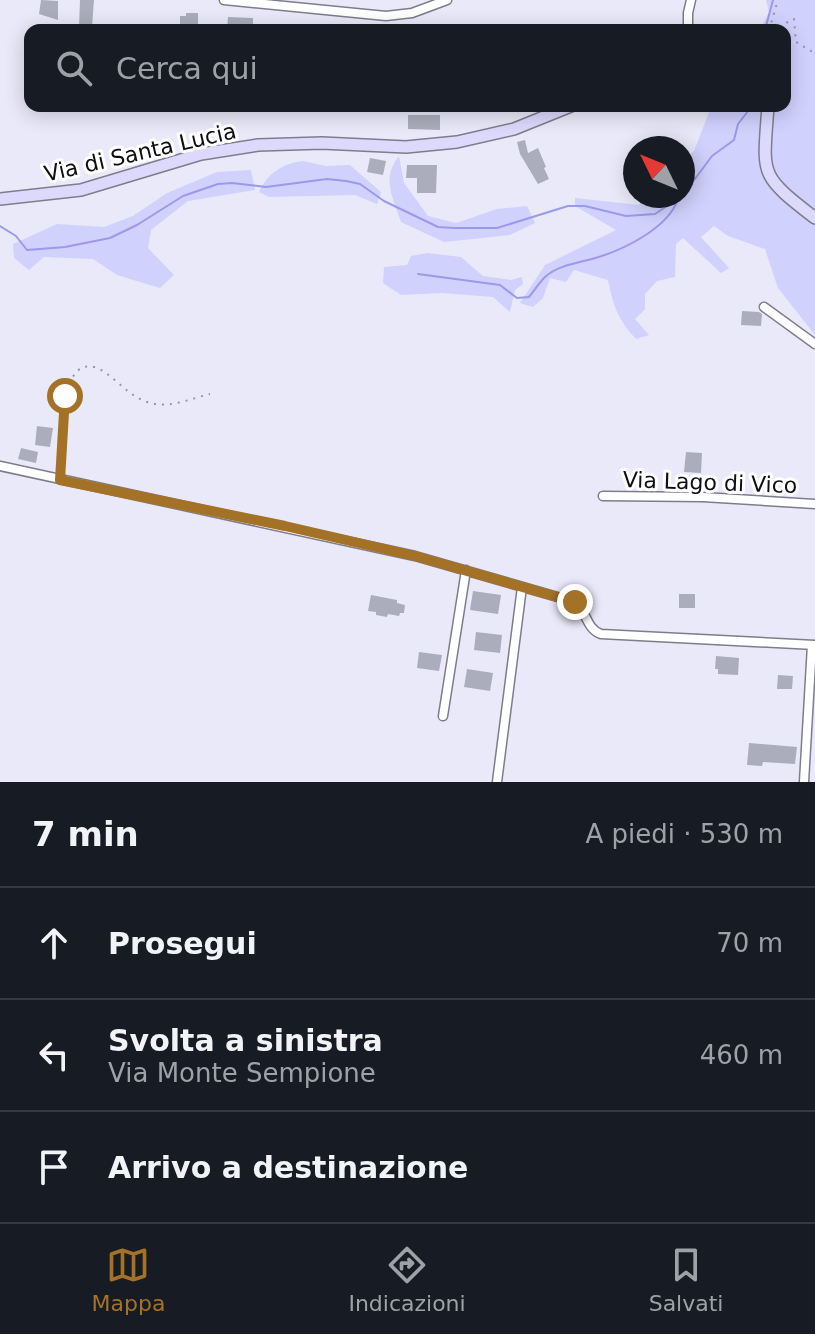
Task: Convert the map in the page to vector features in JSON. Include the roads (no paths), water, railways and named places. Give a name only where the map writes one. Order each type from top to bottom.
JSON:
[{"type":"street","points":[[224,0],[386,16],[412,13],[447,0]]},
{"type":"street","points":[[688,24],[691,0]]},
{"type":"street","name":"Via di Santa Lucia","points":[[0,199],[81,190],[201,154],[258,145],[322,143],[406,147],[457,142],[514,129],[556,112]]},
{"type":"street","points":[[768,112],[764,160],[767,173],[789,198],[815,218]]},
{"type":"street","points":[[764,307],[815,344]]},
{"type":"street","points":[[0,466],[285,526],[466,570],[573,601],[581,607],[592,628],[601,634],[814,645],[804,782]]},
{"type":"street","name":"Via Lago di Vico","points":[[603,496],[703,497],[815,504]]},
{"type":"street","points":[[443,716],[466,570]]},
{"type":"street","points":[[497,782],[522,587]]},
{"type":"waterway","points":[[767,24],[773,0]]},
{"type":"waterway","points":[[695,179],[712,156],[734,140],[738,124],[747,112]]},
{"type":"waterway","points":[[0,226],[16,236],[27,250],[65,247],[110,238],[183,196],[218,184],[266,187],[327,179],[360,184],[384,201],[438,227],[497,228],[568,206],[585,206],[626,216],[655,214],[664,208]]},
{"type":"waterway","points":[[418,274],[500,285],[517,298],[529,297],[555,270],[629,244],[654,229],[674,208]]}]
